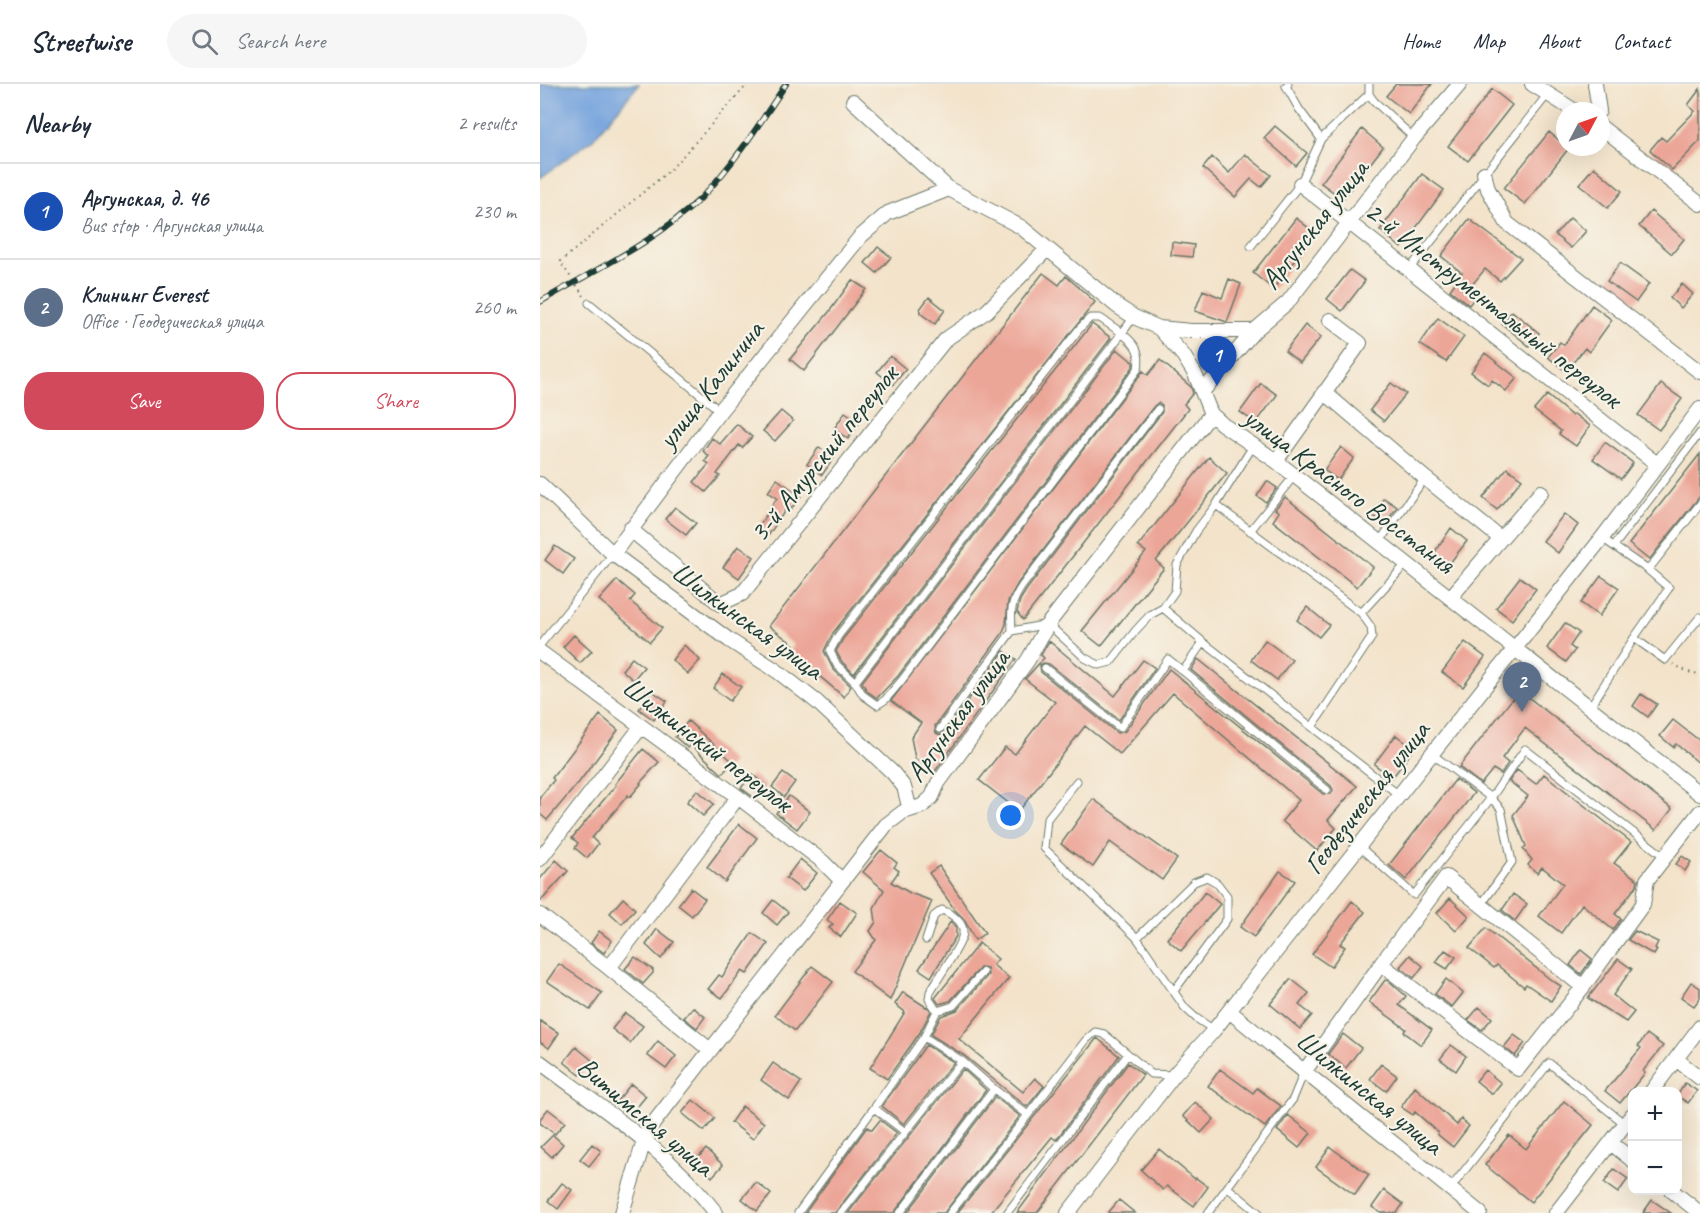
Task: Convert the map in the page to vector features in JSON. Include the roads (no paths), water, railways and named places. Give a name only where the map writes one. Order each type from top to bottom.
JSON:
[{"type":"street","name":"Аргунская улица","points":[[1203,391],[1254,331],[1288,303],[1414,138],[1460,84]]},
{"type":"street","points":[[1532,84],[1561,102]]},
{"type":"street","points":[[1595,84],[1598,102]]},
{"type":"street","name":"улица Красного Восстания","points":[[853,101],[949,189],[1021,227],[1117,306],[1134,317],[1159,328],[1184,355],[1203,391],[1211,414],[1222,424],[1276,461],[1700,794]]},
{"type":"street","points":[[1610,131],[1700,204]]},
{"type":"street","points":[[1484,173],[1488,189],[1507,223],[1700,372]]},
{"type":"street","name":"2-й Инструментальный переулок","points":[[1300,184],[1408,271],[1657,464]]},
{"type":"street","name":"улица Калинина","points":[[613,554],[720,411],[860,237],[888,213],[949,189]]},
{"type":"street","name":"3-й Амурский переулок","points":[[630,529],[720,604],[742,594],[946,339],[987,311],[1047,249]]},
{"type":"street","points":[[1276,461],[1360,343],[1330,320]]},
{"type":"street","points":[[1159,328],[1191,331],[1254,331]]},
{"type":"street","points":[[1324,392],[1500,538]]},
{"type":"street","name":"Геодезическая улица","points":[[1068,1213],[1174,1075],[1214,1030],[1516,648],[1608,542],[1657,464],[1700,409]]},
{"type":"street","name":"Аргунская улица","points":[[622,1213],[644,1141],[652,1125],[886,825],[910,810],[922,806],[932,797],[938,783],[1028,660],[1048,624],[1211,414]]},
{"type":"street","name":"Шилкинская улица","points":[[540,484],[613,554],[729,640],[777,670],[817,702],[893,773],[904,787],[910,810]]},
{"type":"street","points":[[1450,598],[1541,492]]},
{"type":"street","name":"Шилкинский переулок","points":[[540,652],[738,797],[822,861],[842,881]]},
{"type":"street","points":[[540,859],[641,727]]},
{"type":"street","points":[[609,968],[738,797]]},
{"type":"street","points":[[1381,964],[1518,1069],[1583,987],[1643,904],[1647,880],[1700,812]]},
{"type":"street","points":[[1304,1072],[1446,877],[1583,987]]},
{"type":"street","points":[[540,915],[710,1050]]},
{"type":"street","name":"Шилкинская улица","points":[[1229,1011],[1480,1213]]},
{"type":"street","points":[[1655,1087],[1700,1027]]},
{"type":"street","points":[[1676,1059],[1700,1078]]},
{"type":"street","name":"Витимская улица","points":[[540,1062],[644,1141],[698,1189],[716,1213]]},
{"type":"street","points":[[1556,1213],[1628,1121]]},
{"type":"street","points":[[1611,1143],[1628,1157]]},
{"type":"street","points":[[1676,1195],[1700,1213]]},
{"type":"lane","points":[[1288,84],[1286,86],[1299,109],[1322,139]]},
{"type":"lane","points":[[1369,84],[1369,94],[1414,138]]},
{"type":"lane","points":[[1251,246],[1300,184],[1322,139],[1369,94]]},
{"type":"lane","points":[[1408,271],[1548,94]]},
{"type":"lane","points":[[589,303],[720,411]]},
{"type":"lane","points":[[855,682],[1134,317]]},
{"type":"lane","points":[[1090,318],[1100,318],[1122,333],[1133,342],[1140,357],[1138,369],[902,680],[877,705],[863,695],[855,682],[837,665],[830,651],[838,636],[1080,327],[1090,318]]},
{"type":"lane","points":[[940,729],[1011,631],[1012,600],[1158,409]]},
{"type":"lane","points":[[1590,707],[1669,588],[1608,542],[1700,433]]},
{"type":"lane","points":[[1011,631],[1048,624],[1085,658],[1099,665],[1111,662],[1136,630],[1150,615],[1163,608],[1175,591],[1177,565],[1196,531],[1216,505],[1253,446]]},
{"type":"lane","points":[[1250,531],[1294,476]]},
{"type":"lane","points":[[1379,543],[1425,478]]},
{"type":"lane","points":[[1648,570],[1700,504]]},
{"type":"lane","points":[[1216,505],[1361,613],[1371,627],[1372,637],[1312,727]]},
{"type":"lane","name":"улица Калинина","points":[[540,645],[613,554]]},
{"type":"lane","points":[[1361,613],[1406,564]]},
{"type":"lane","points":[[1163,608],[1203,642],[1399,795]]},
{"type":"lane","points":[[1634,638],[1665,660],[1700,617]]},
{"type":"lane","points":[[1183,671],[1203,642]]},
{"type":"lane","points":[[1045,668],[1120,728],[1168,659],[1327,790]]},
{"type":"lane","points":[[1359,846],[1414,895],[1491,798],[1525,749],[1665,857]]},
{"type":"lane","points":[[1432,754],[1501,808],[1512,862],[1481,905]]},
{"type":"lane","points":[[1077,781],[1047,819],[1044,848],[1137,938],[1185,1008],[1214,1030]]},
{"type":"lane","points":[[1137,938],[1194,882],[1207,877],[1217,882],[1227,896],[1227,919],[1174,991]]},
{"type":"lane","points":[[926,940],[934,916],[942,910],[952,914],[962,926],[962,937],[930,992],[929,999],[938,1011]]},
{"type":"lane","points":[[798,1213],[924,1037],[938,1011],[953,1006],[983,972]]},
{"type":"lane","points":[[950,1213],[1086,1040],[1095,1032],[1104,1034],[1151,1074],[1174,1075]]},
{"type":"lane","points":[[924,1037],[962,1061],[1028,1115]]},
{"type":"lane","points":[[1007,1213],[1128,1054]]},
{"type":"lane","points":[[841,1213],[962,1061]]},
{"type":"lane","points":[[1450,1189],[1549,1063],[1628,1119]]},
{"type":"lane","points":[[1208,1213],[1293,1099],[1304,1072]]},
{"type":"lane","points":[[900,1213],[994,1089]]},
{"type":"lane","points":[[874,1108],[904,1131]]},
{"type":"lane","points":[[1228,1188],[1259,1213]]},
{"type":"water","points":[[540,84],[639,84],[593,139],[540,178]]},
{"type":"railway","points":[[540,302],[645,242],[683,214],[725,171],[786,84]]},
{"type":"place","name":"Аргунская, д. 46","points":[[1217,386]]},
{"type":"place","name":"Клининг Everest","points":[[1522,712]]}]
